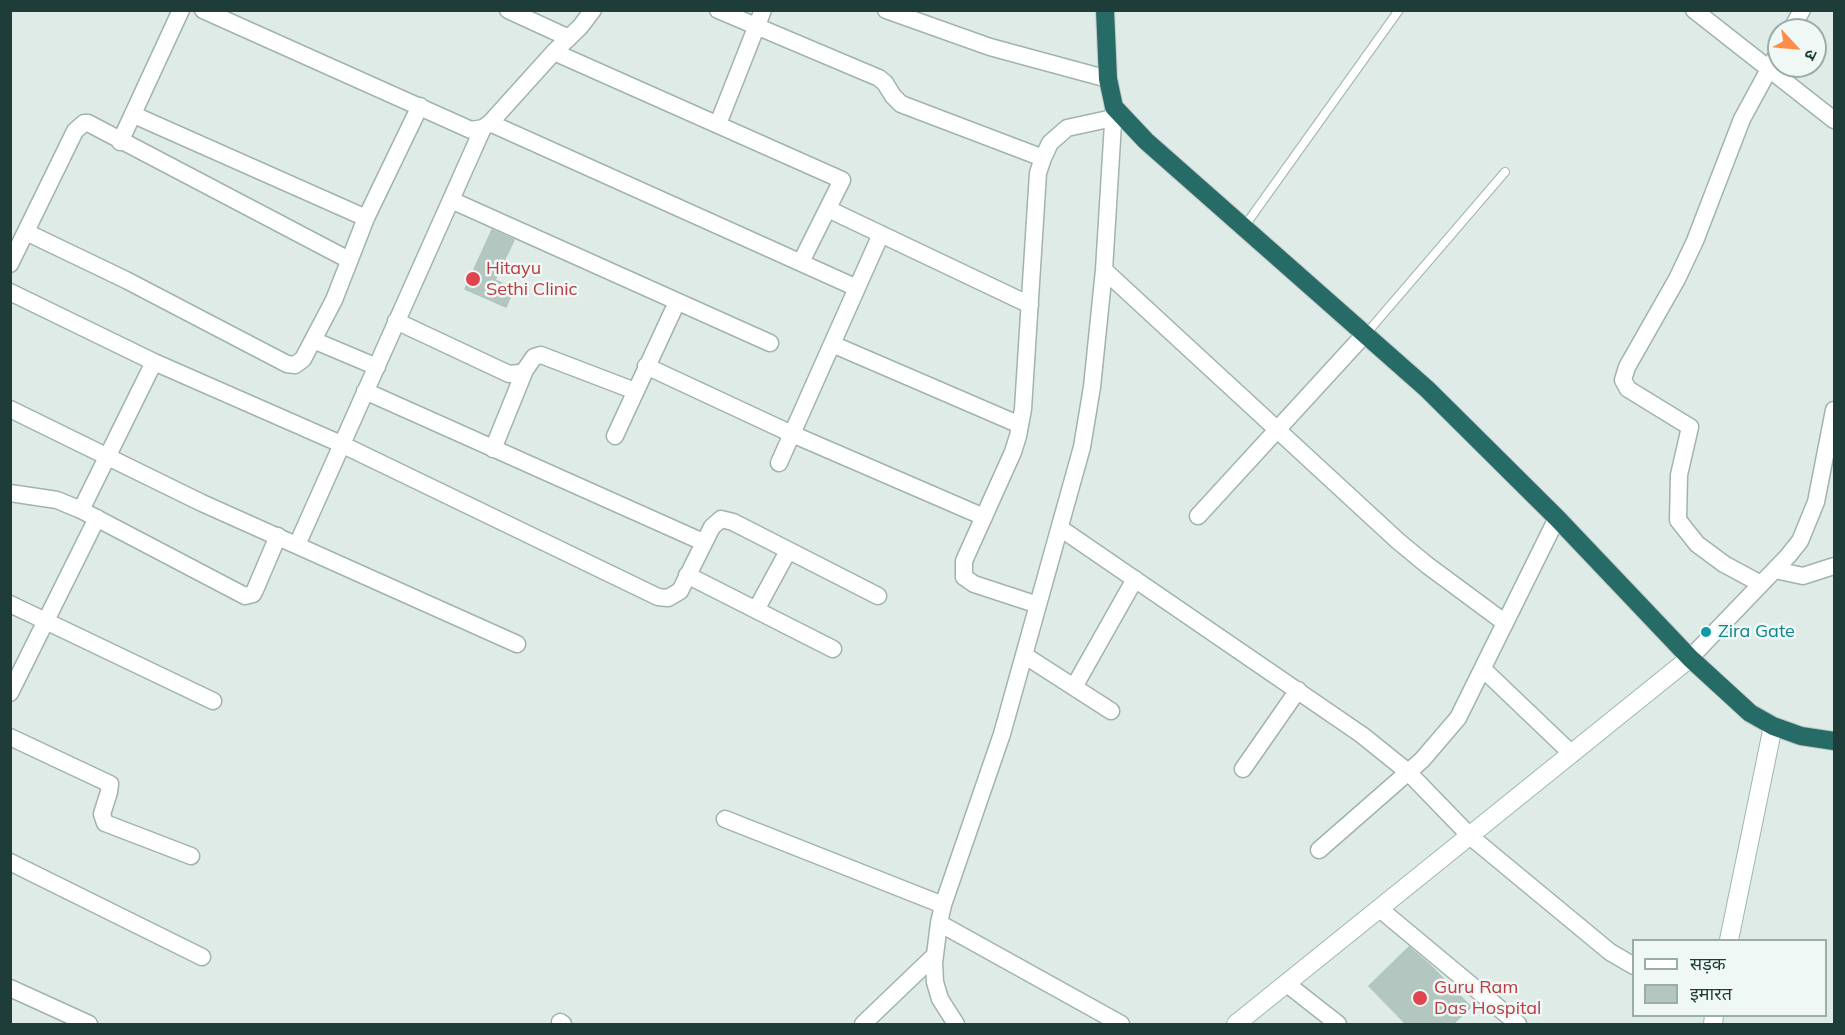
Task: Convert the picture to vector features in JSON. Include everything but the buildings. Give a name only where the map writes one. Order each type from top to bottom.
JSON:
[{"type":"highway","points":[[1105,10],[1108,79],[1114,112],[1427,389],[1557,518],[1690,658],[1750,713],[1773,726],[1801,736],[1834,741]]},
{"type":"street","points":[[120,142],[181,10]]},
{"type":"street","points":[[508,10],[569,38]]},
{"type":"street","points":[[297,545],[486,125],[580,27],[593,10]]},
{"type":"street","points":[[718,10],[879,78],[901,105],[1043,158]]},
{"type":"street","points":[[718,124],[763,10]]},
{"type":"street","points":[[886,10],[990,47],[1108,79]]},
{"type":"street","points":[[1694,10],[1767,69]]},
{"type":"street","points":[[208,12],[460,126],[471,129],[486,125],[857,288]]},
{"type":"street","points":[[554,52],[842,180],[801,262]]},
{"type":"street","points":[[1761,584],[1724,564],[1697,544],[1678,520],[1679,475],[1690,427],[1628,389],[1623,380],[1627,367],[1677,279],[1695,241],[1742,118],[1767,72]]},
{"type":"street","points":[[1779,78],[1834,120]]},
{"type":"street","points":[[26,232],[292,365],[298,363],[313,340],[338,290],[366,218],[420,106]]},
{"type":"street","points":[[956,1024],[940,999],[935,982],[935,955],[939,923],[943,905],[1002,734],[1060,528],[1082,447],[1104,270],[1114,112],[1067,128],[1050,143],[1038,172],[1023,409],[1020,425],[1013,452],[964,561],[964,577],[974,584],[1038,605]]},
{"type":"street","points":[[134,115],[366,218]]},
{"type":"street","points":[[11,261],[77,127],[88,123],[120,142],[349,261]]},
{"type":"street","points":[[451,200],[770,343]]},
{"type":"street","points":[[828,209],[1030,305]]},
{"type":"street","points":[[779,463],[881,234]]},
{"type":"street","points":[[1104,270],[1405,547],[1504,622]]},
{"type":"street","points":[[10,292],[154,362],[341,444],[658,597],[668,598],[680,591],[703,542],[721,519],[878,596]]},
{"type":"street","points":[[615,436],[677,302]]},
{"type":"street","points":[[396,321],[509,374],[515,375],[525,370]]},
{"type":"street","points":[[1198,516],[1364,335]]},
{"type":"street","points":[[313,340],[377,367]]},
{"type":"street","points":[[832,344],[1020,425]]},
{"type":"street","points":[[493,449],[525,370],[534,357],[546,356],[635,391]]},
{"type":"street","points":[[81,510],[154,362]]},
{"type":"street","points":[[646,366],[792,434],[984,517]]},
{"type":"street","points":[[365,392],[703,542]]},
{"type":"street","points":[[10,409],[202,503],[517,644]]},
{"type":"street","points":[[1236,1024],[1381,910],[1690,658],[1800,541],[1816,502],[1834,410]]},
{"type":"street","points":[[10,493],[57,500],[81,510],[245,597],[255,590],[278,536]]},
{"type":"street","points":[[10,693],[97,518]]},
{"type":"street","points":[[1319,850],[1408,772],[1431,750],[1458,718],[1557,518]]},
{"type":"street","points":[[1060,528],[1362,735],[1408,772],[1471,837],[1610,952],[1632,965]]},
{"type":"street","points":[[756,610],[788,551]]},
{"type":"street","points":[[1775,570],[1803,576],[1834,566]]},
{"type":"street","points":[[687,575],[832,649]]},
{"type":"street","points":[[1074,687],[1135,579]]},
{"type":"street","points":[[10,604],[213,701]]},
{"type":"street","points":[[1024,655],[1111,711]]},
{"type":"street","points":[[1483,669],[1572,754]]},
{"type":"street","points":[[1243,769],[1298,690]]},
{"type":"street","points":[[1729,939],[1773,726]]},
{"type":"street","points":[[10,737],[110,784],[110,792],[102,814],[105,823],[191,856]]},
{"type":"street","points":[[725,819],[943,905]]},
{"type":"street","points":[[10,862],[202,957]]},
{"type":"street","points":[[1381,910],[1518,1024]]},
{"type":"street","points":[[939,923],[1121,1024]]},
{"type":"street","points":[[864,1024],[935,955]]},
{"type":"street","points":[[1287,984],[1338,1024]]},
{"type":"street","points":[[10,988],[89,1024]]},
{"type":"lane","points":[[1244,228],[1399,10]]},
{"type":"lane","points":[[1364,335],[1504,172]]},
{"type":"place","name":"Hitayu Sethi Clinic","points":[[473,279]]},
{"type":"place","name":"Zira Gate","points":[[1706,632]]},
{"type":"place","name":"Guru Ram Das Hospital","points":[[1420,998]]}]
